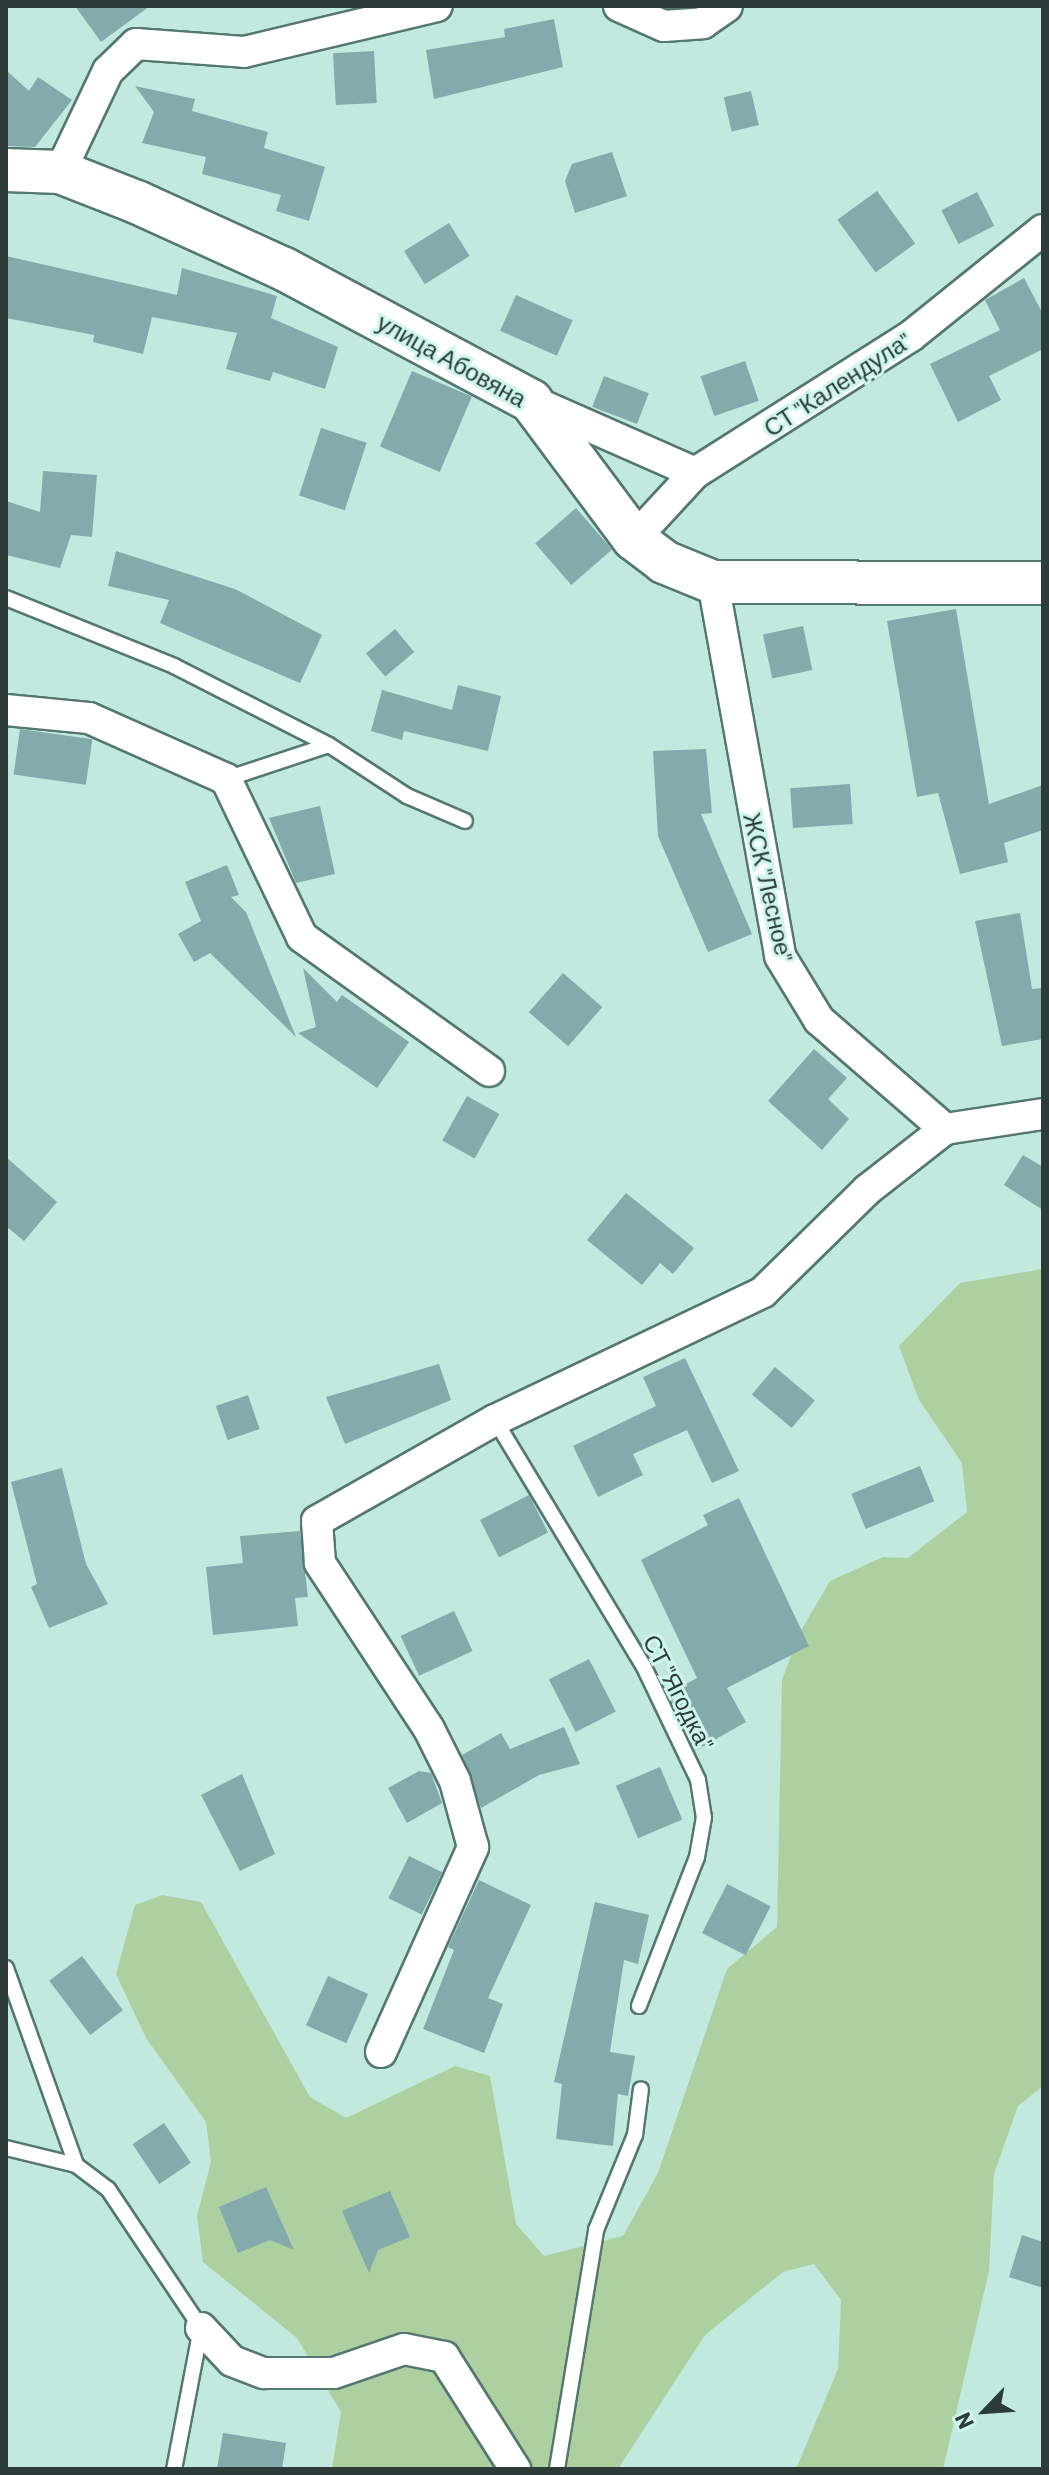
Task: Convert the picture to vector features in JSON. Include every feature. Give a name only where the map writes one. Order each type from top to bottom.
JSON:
[{"type":"street","points":[[60,172],[108,71],[136,44],[244,52],[437,6]]},
{"type":"street","points":[[619,6],[664,26],[703,23],[727,6]]},
{"type":"street","name":"улица Абовяна","points":[[6,170],[60,172],[284,269],[531,401],[634,539],[664,562],[713,582],[1043,583]]},
{"type":"street","name":"СТ \"Календула\"","points":[[634,539],[695,473],[911,336],[1043,230]]},
{"type":"street","points":[[531,401],[695,473]]},
{"type":"street","name":"ЖСК \"Лесное\"","points":[[713,582],[780,956],[819,1020],[945,1129]]},
{"type":"street","points":[[6,710],[89,718],[226,779],[302,937],[489,1071]]},
{"type":"street","points":[[381,2052],[473,1847],[468,1818],[429,1729],[320,1563],[312,1537],[317,1521],[338,1504],[495,1420],[763,1292],[867,1190],[945,1129],[1043,1114]]},
{"type":"street","points":[[201,2328],[232,2361],[264,2373],[334,2373],[404,2349],[444,2357],[515,2469]]},
{"type":"lane","points":[[6,598],[174,666],[329,745],[407,796],[465,821]]},
{"type":"lane","points":[[226,779],[329,745]]},
{"type":"lane","name":"СТ \"Ягодка\"","points":[[495,1420],[643,1665],[698,1780],[704,1817],[697,1857],[639,2006]]},
{"type":"lane","points":[[6,1968],[76,2165]]},
{"type":"lane","points":[[557,2469],[596,2230],[635,2135],[641,2089]]},
{"type":"lane","points":[[6,2148],[76,2165],[108,2189],[201,2328],[174,2469]]},
{"type":"green space","points":[[1043,1269],[1043,2086],[1018,2106],[994,2174],[989,2271],[943,2469],[796,2469],[838,2369],[841,2300],[814,2264],[783,2272],[705,2335],[618,2469],[332,2469],[341,2412],[297,2338],[203,2262],[197,2216],[211,2162],[206,2122],[146,2038],[116,1974],[135,1905],[162,1895],[201,1902],[310,2097],[346,2118],[455,2066],[490,2076],[516,2224],[544,2256],[623,2236],[658,2173],[727,1969],[777,1927],[782,1680],[800,1632],[830,1581],[883,1557],[908,1558],[967,1512],[962,1463],[919,1400],[899,1346],[960,1283]]},
{"type":"building","points":[[75,6],[150,6],[101,42]]},
{"type":"building","points":[[554,19],[563,67],[434,99],[426,50],[505,37],[504,29]]},
{"type":"building","points":[[374,51],[377,103],[336,105],[333,53]]},
{"type":"building","points":[[6,70],[29,91],[38,77],[72,100],[35,147],[6,146]]},
{"type":"building","points":[[135,86],[195,99],[192,111],[268,132],[264,148],[325,167],[309,221],[276,211],[281,195],[202,174],[206,157],[142,143],[154,112]]},
{"type":"building","points":[[751,91],[759,125],[732,131],[724,97]]},
{"type":"building","points":[[612,152],[627,196],[575,213],[565,181],[572,164]]},
{"type":"building","points":[[877,191],[915,244],[876,272],[837,220]]},
{"type":"building","points":[[977,192],[994,226],[959,244],[941,210]]},
{"type":"building","points":[[449,223],[470,256],[425,284],[404,251]]},
{"type":"building","points":[[6,256],[177,295],[182,268],[277,296],[271,318],[338,347],[325,389],[273,372],[270,381],[226,369],[237,333],[152,317],[143,354],[93,342],[94,335],[6,318]]},
{"type":"building","points":[[1024,278],[1043,314],[1043,349],[989,376],[1001,400],[958,422],[930,364],[1000,330],[985,300]]},
{"type":"building","points":[[516,295],[573,320],[557,356],[500,331]]},
{"type":"building","points":[[745,361],[759,401],[714,416],[701,376]]},
{"type":"building","points":[[412,371],[472,396],[440,472],[380,446]]},
{"type":"building","points":[[604,376],[649,393],[637,424],[592,407]]},
{"type":"building","points":[[321,428],[367,443],[345,510],[299,496]]},
{"type":"building","points":[[43,471],[97,475],[92,537],[71,535],[60,568],[6,555],[6,501],[40,512]]},
{"type":"building","points":[[576,508],[612,550],[571,585],[535,543]]},
{"type":"building","points":[[116,551],[235,589],[322,635],[300,683],[160,623],[169,600],[108,586]]},
{"type":"building","points":[[956,609],[989,804],[1043,785],[1043,830],[1004,843],[1008,862],[960,874],[938,793],[917,797],[887,621]]},
{"type":"building","points":[[803,626],[812,670],[772,679],[763,635]]},
{"type":"building","points":[[395,629],[414,652],[385,676],[366,653]]},
{"type":"building","points":[[458,685],[501,696],[488,751],[404,731],[402,740],[371,731],[382,690],[452,710]]},
{"type":"building","points":[[20,729],[92,739],[86,785],[14,775]]},
{"type":"building","points":[[706,749],[712,813],[701,814],[752,934],[708,952],[658,836],[653,751]]},
{"type":"building","points":[[850,784],[853,824],[793,828],[790,788]]},
{"type":"building","points":[[320,806],[335,874],[296,883],[269,818]]},
{"type":"building","points":[[227,865],[239,895],[231,897],[246,912],[296,1037],[210,953],[194,962],[178,934],[201,921],[185,882]]},
{"type":"building","points":[[1020,913],[1032,989],[1043,988],[1043,1039],[1002,1046],[975,921]]},
{"type":"building","points":[[303,968],[337,1002],[342,995],[409,1042],[377,1088],[298,1033],[316,1027]]},
{"type":"building","points":[[563,973],[602,1007],[568,1046],[529,1012]]},
{"type":"building","points":[[814,1049],[847,1078],[828,1099],[849,1119],[822,1150],[768,1101]]},
{"type":"building","points":[[467,1096],[499,1114],[475,1159],[442,1141]]},
{"type":"building","points":[[1023,1155],[1043,1167],[1043,1210],[1004,1185]]},
{"type":"building","points":[[6,1157],[57,1202],[24,1241],[6,1226]]},
{"type":"building","points":[[626,1193],[694,1248],[673,1274],[660,1263],[642,1285],[587,1240]]},
{"type":"building","points":[[685,1358],[739,1471],[712,1483],[687,1430],[633,1454],[643,1475],[598,1497],[573,1446],[656,1406],[643,1377]]},
{"type":"building","points":[[439,1364],[451,1400],[345,1444],[326,1397]]},
{"type":"building","points":[[775,1367],[815,1400],[792,1428],[752,1395]]},
{"type":"building","points":[[248,1395],[260,1429],[228,1440],[216,1406]]},
{"type":"building","points":[[920,1466],[934,1501],[866,1529],[851,1494]]},
{"type":"building","points":[[62,1468],[86,1564],[108,1604],[49,1628],[31,1587],[37,1584],[11,1482]]},
{"type":"building","points":[[529,1495],[548,1532],[499,1557],[480,1520]]},
{"type":"building","points":[[739,1498],[809,1646],[727,1688],[746,1722],[695,1751],[668,1694],[697,1678],[641,1560],[708,1525],[703,1515]]},
{"type":"building","points":[[300,1531],[308,1597],[295,1598],[298,1626],[213,1635],[206,1567],[243,1563],[240,1536]]},
{"type":"building","points":[[454,1611],[473,1651],[419,1676],[401,1636]]},
{"type":"building","points":[[589,1659],[616,1712],[576,1732],[549,1679]]},
{"type":"building","points":[[564,1727],[580,1764],[539,1775],[481,1808],[462,1755],[501,1733],[510,1749]]},
{"type":"building","points":[[660,1767],[682,1819],[638,1838],[616,1786]]},
{"type":"building","points":[[419,1771],[431,1773],[442,1803],[407,1823],[388,1788]]},
{"type":"building","points":[[242,1774],[275,1854],[240,1871],[201,1795]]},
{"type":"building","points":[[409,1856],[442,1872],[422,1914],[388,1898]]},
{"type":"building","points":[[479,1880],[531,1905],[488,1998],[503,2004],[484,2053],[423,2029],[454,1950],[448,1947]]},
{"type":"building","points":[[727,1884],[771,1906],[746,1955],[702,1933]]},
{"type":"building","points":[[595,1902],[649,1915],[638,1964],[624,1960],[610,2052],[635,2056],[628,2096],[618,2094],[613,2146],[556,2139],[562,2084],[554,2082]]},
{"type":"building","points":[[82,1956],[123,2010],[90,2035],[49,1981]]},
{"type":"building","points":[[328,1976],[368,1994],[346,2043],[306,2025]]},
{"type":"building","points":[[164,2123],[191,2163],[159,2184],[132,2144]]},
{"type":"building","points":[[266,2187],[294,2250],[270,2240],[238,2253],[219,2207]]},
{"type":"building","points":[[390,2191],[410,2237],[378,2250],[369,2273],[342,2211]]},
{"type":"building","points":[[1022,2235],[1043,2242],[1043,2288],[1009,2277]]},
{"type":"building","points":[[223,2433],[286,2443],[282,2469],[217,2469]]}]
